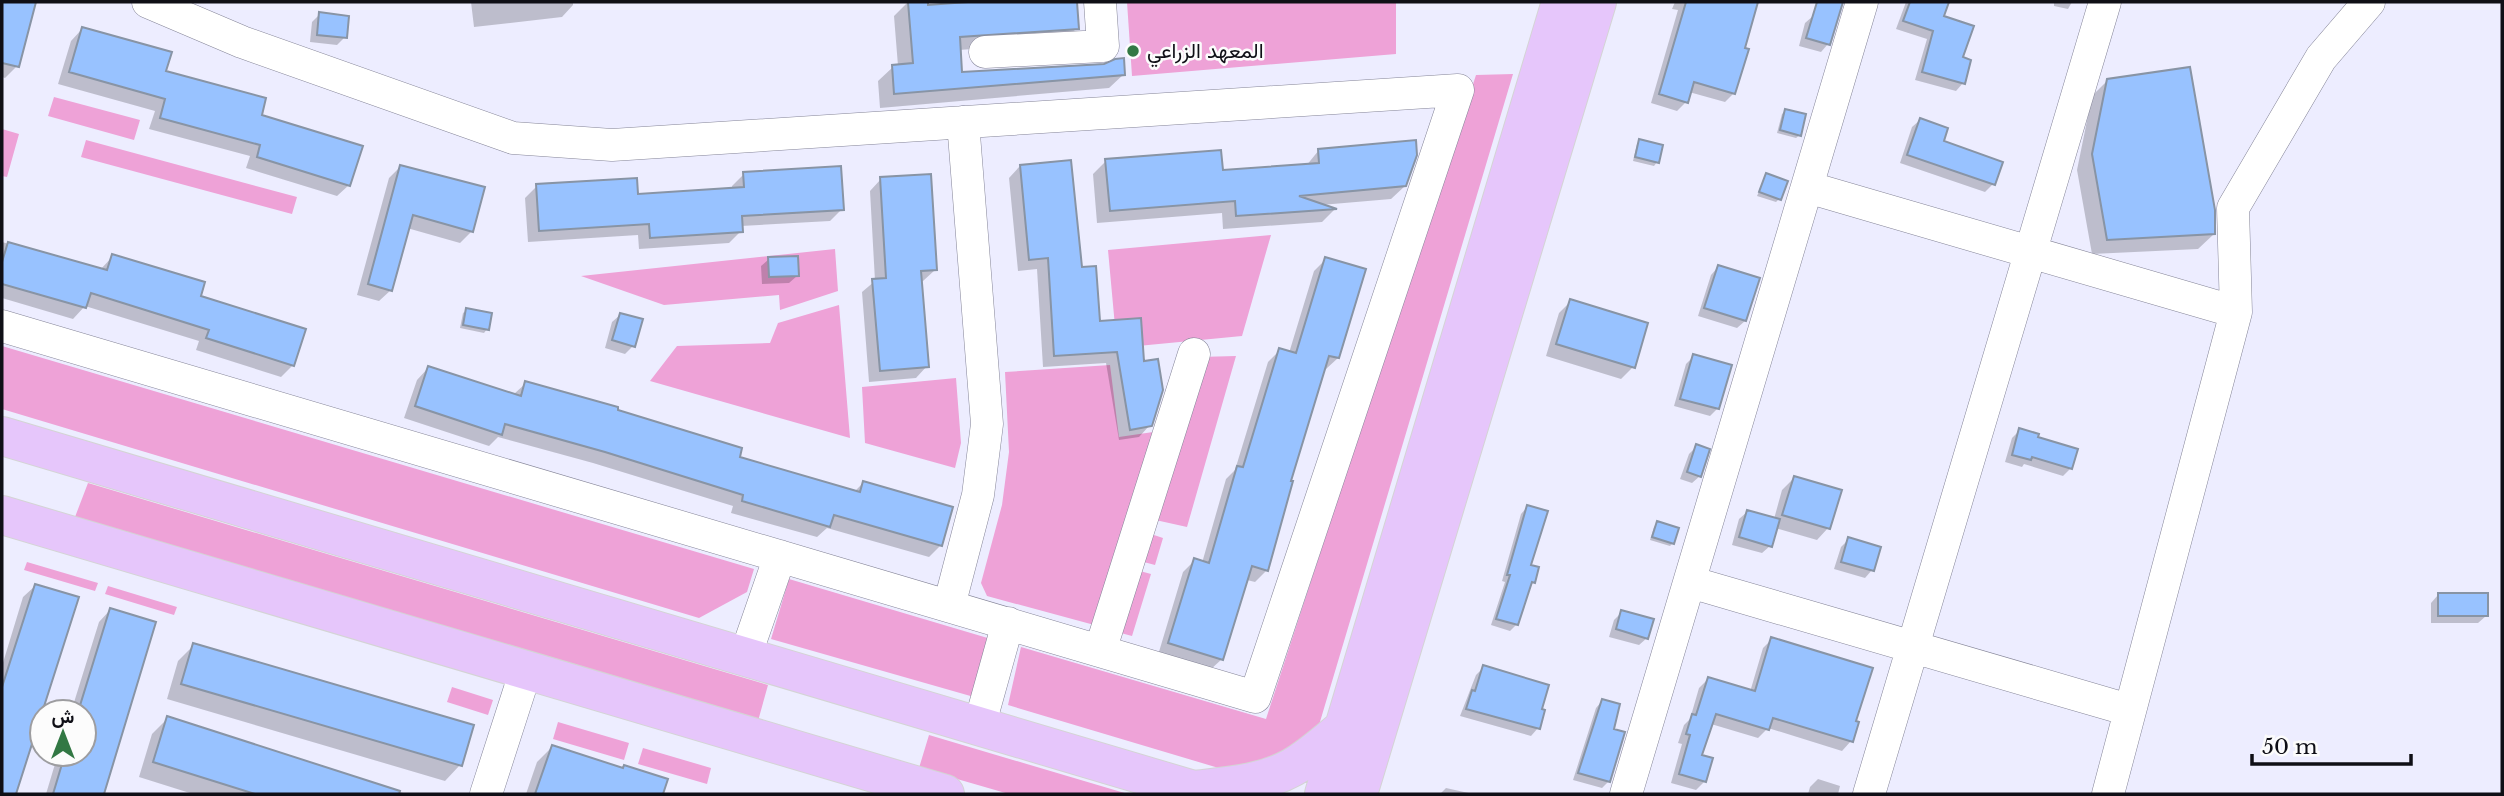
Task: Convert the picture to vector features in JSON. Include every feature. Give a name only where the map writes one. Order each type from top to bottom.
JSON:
[{"type":"main road","points":[[1324,794],[1562,2]]},
{"type":"main road","points":[[1358,794],[1597,2]]},
{"type":"main road","points":[[2,436],[1200,792],[1250,783],[1293,767],[1345,727]]},
{"type":"main road","points":[[2,515],[945,794]]},
{"type":"street","points":[[2,326],[1255,697],[1458,90],[612,145],[513,138],[242,42],[148,2]]},
{"type":"street","points":[[985,52],[1103,46],[1100,2]]},
{"type":"street","points":[[1626,794],[1863,2]]},
{"type":"street","points":[[1869,794],[2105,2]]},
{"type":"street","points":[[2108,794],[2236,312],[2233,208],[2320,58],[2369,2]]},
{"type":"street","points":[[949,606],[978,495],[987,424],[963,122]]},
{"type":"street","points":[[1807,187],[2236,312]]},
{"type":"street","points":[[1100,651],[1194,354]]},
{"type":"street","points":[[745,657],[780,556]]},
{"type":"street","points":[[1690,582],[2129,710]]},
{"type":"street","points":[[979,727],[1008,624]]},
{"type":"street","points":[[486,794],[526,670]]},
{"type":"shaded area","points":[[1127,2],[1396,2],[1396,54],[1132,76]]},
{"type":"shaded area","points":[[1513,74],[1311,752],[1222,769],[1008,705],[1021,647],[1266,719],[1476,75]]},
{"type":"shaded area","points":[[54,97],[140,120],[134,140],[48,116]]},
{"type":"shaded area","points":[[2,129],[19,134],[7,177],[2,176]]},
{"type":"shaded area","points":[[86,140],[297,197],[292,214],[81,157]]},
{"type":"shaded area","points":[[1271,235],[1242,336],[1117,348],[1108,250]]},
{"type":"shaded area","points":[[835,249],[838,291],[780,310],[779,295],[664,305],[581,276]]},
{"type":"shaded area","points":[[839,305],[850,438],[650,381],[677,346],[770,343],[778,323]]},
{"type":"shaded area","points":[[2,346],[754,569],[747,592],[699,618],[2,409]]},
{"type":"shaded area","points":[[1236,356],[1187,527],[1151,519],[1199,357]]},
{"type":"shaded area","points":[[1110,365],[1119,437],[1160,431],[1098,626],[987,596],[981,583],[1002,505],[1009,452],[1005,372]]},
{"type":"shaded area","points":[[956,378],[961,443],[955,468],[865,443],[862,387]]},
{"type":"shaded area","points":[[88,483],[768,685],[758,721],[75,517]]},
{"type":"shaded area","points":[[1148,533],[1163,538],[1155,565],[1140,561]]},
{"type":"shaded area","points":[[27,562],[98,583],[95,591],[24,570]]},
{"type":"shaded area","points":[[1136,570],[1151,574],[1132,636],[1117,632]]},
{"type":"shaded area","points":[[789,579],[991,639],[974,697],[771,639]]},
{"type":"shaded area","points":[[108,586],[177,607],[174,615],[105,594]]},
{"type":"shaded area","points":[[452,687],[493,700],[488,715],[447,702]]},
{"type":"shaded area","points":[[558,722],[629,743],[624,760],[553,739]]},
{"type":"shaded area","points":[[929,735],[1128,794],[1009,794],[919,768]]},
{"type":"shaded area","points":[[643,748],[711,768],[707,784],[638,764]]},
{"type":"building","points":[[2,2],[36,2],[19,67],[2,63]]},
{"type":"building","points":[[908,2],[928,2],[928,5],[968,2],[1077,2],[1079,29],[960,37],[962,72],[1104,64],[1124,58],[1125,75],[894,94],[892,65],[913,63]]},
{"type":"building","points":[[1686,2],[1758,2],[1745,48],[1749,49],[1735,94],[1694,82],[1688,103],[1659,94]]},
{"type":"building","points":[[1817,2],[1843,2],[1830,45],[1806,38]]},
{"type":"building","points":[[1910,2],[1949,2],[1944,16],[1974,26],[1963,57],[1971,60],[1965,84],[1922,72],[1933,31],[1903,21]]},
{"type":"building","points":[[319,12],[349,16],[347,38],[317,35]]},
{"type":"building","points":[[82,27],[172,52],[166,71],[266,98],[262,115],[363,146],[350,186],[257,157],[260,145],[160,118],[165,99],[69,72]]},
{"type":"building","points":[[2190,67],[2215,210],[2215,234],[2107,240],[2092,154],[2107,79]]},
{"type":"building","points":[[1785,109],[1806,114],[1801,136],[1780,130]]},
{"type":"building","points":[[1920,118],[1948,128],[1944,141],[2003,162],[1995,185],[1907,155]]},
{"type":"building","points":[[1639,139],[1663,145],[1659,163],[1635,157]]},
{"type":"building","points":[[1416,140],[1417,155],[1406,186],[1299,196],[1337,209],[1236,216],[1235,201],[1110,211],[1105,159],[1221,150],[1223,170],[1319,163],[1318,149]]},
{"type":"building","points":[[1071,160],[1082,267],[1096,266],[1100,321],[1141,318],[1144,361],[1158,359],[1163,390],[1152,426],[1130,430],[1117,352],[1054,356],[1048,258],[1029,260],[1020,165]]},
{"type":"building","points":[[400,165],[485,187],[473,232],[413,215],[392,291],[368,284]]},
{"type":"building","points":[[841,166],[844,210],[742,216],[743,232],[650,238],[649,224],[539,231],[536,184],[637,178],[638,194],[744,187],[743,172]]},
{"type":"building","points":[[1766,173],[1788,181],[1781,200],[1759,192]]},
{"type":"building","points":[[931,174],[937,270],[921,271],[929,367],[880,371],[872,279],[886,278],[880,177]]},
{"type":"building","points":[[8,242],[107,270],[112,254],[205,282],[201,296],[306,329],[294,366],[206,338],[209,330],[91,293],[86,308],[2,284],[2,262]]},
{"type":"building","points":[[798,256],[799,276],[769,277],[768,257]]},
{"type":"building","points":[[1325,257],[1366,269],[1339,358],[1329,356],[1291,481],[1268,571],[1252,566],[1223,660],[1168,643],[1194,558],[1209,563],[1237,466],[1243,467],[1279,348],[1296,353]]},
{"type":"building","points":[[1718,265],[1760,278],[1746,321],[1704,308]]},
{"type":"building","points":[[1570,299],[1648,323],[1635,368],[1556,344]]},
{"type":"building","points":[[466,308],[492,313],[489,330],[463,325]]},
{"type":"building","points":[[620,313],[643,319],[635,347],[612,340]]},
{"type":"building","points":[[1693,354],[1732,365],[1719,409],[1680,399]]},
{"type":"building","points":[[428,366],[521,396],[525,381],[618,407],[618,410],[742,448],[740,457],[860,492],[863,481],[953,507],[942,546],[834,515],[830,527],[742,501],[743,495],[605,452],[505,424],[502,435],[415,406]]},
{"type":"building","points":[[2019,428],[2039,434],[2038,437],[2078,449],[2072,469],[2032,457],[2031,460],[2012,455]]},
{"type":"building","points":[[1696,444],[1710,449],[1701,477],[1687,472]]},
{"type":"building","points":[[1794,476],[1842,490],[1830,529],[1782,515]]},
{"type":"building","points":[[1527,505],[1548,511],[1531,565],[1539,567],[1535,583],[1532,582],[1518,625],[1496,619]]},
{"type":"building","points":[[1747,510],[1780,519],[1772,547],[1739,537]]},
{"type":"building","points":[[1657,521],[1679,528],[1674,544],[1652,537]]},
{"type":"building","points":[[1848,537],[1881,547],[1874,571],[1841,562]]},
{"type":"building","points":[[35,584],[79,597],[47,698],[28,698],[28,756],[16,794],[2,794],[2,687]]},
{"type":"building","points":[[2438,593],[2488,593],[2488,616],[2438,616]]},
{"type":"building","points":[[110,608],[156,622],[104,794],[53,794],[61,768],[98,768],[98,698],[82,698]]},
{"type":"building","points":[[1621,610],[1654,619],[1648,639],[1616,629]]},
{"type":"building","points":[[1771,637],[1873,668],[1856,721],[1859,722],[1853,742],[1773,718],[1769,730],[1716,714],[1702,755],[1713,758],[1706,782],[1679,774],[1690,735],[1686,734],[1692,714],[1696,715],[1708,677],[1755,691]]},
{"type":"building","points":[[193,643],[474,725],[462,766],[181,684]]},
{"type":"building","points":[[1483,665],[1549,685],[1540,729],[1466,709]]},
{"type":"building","points":[[1602,699],[1620,704],[1614,729],[1625,732],[1610,782],[1578,773]]},
{"type":"building","points":[[167,716],[400,791],[399,794],[255,794],[153,762]]},
{"type":"building","points":[[552,745],[623,768],[624,765],[668,779],[663,794],[535,794]]},
{"type":"place","name":"المعهد الزراعي","points":[[1133,51]]}]
